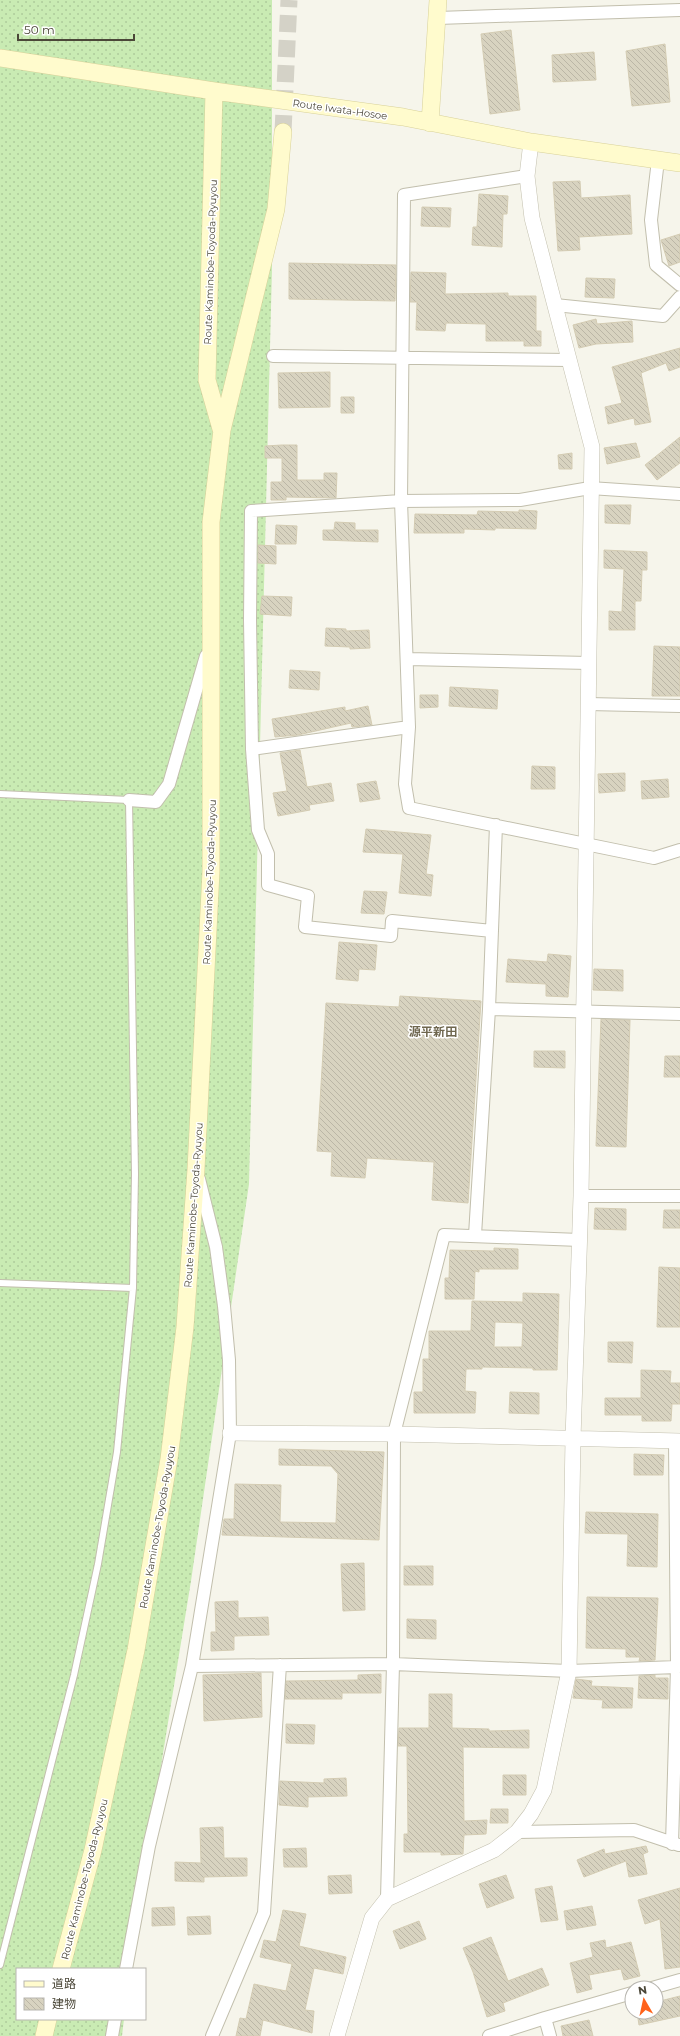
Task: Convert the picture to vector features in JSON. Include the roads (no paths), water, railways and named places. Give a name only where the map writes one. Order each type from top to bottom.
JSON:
[{"type":"main road","points":[[430,123],[438,0]]},
{"type":"main road","name":"Route Iwata-Hosoe","points":[[0,58],[192,88],[404,117],[532,142],[680,163]]},
{"type":"main road","name":"Route Kaminobe-Toyoda-Ryuyou","points":[[214,91],[207,380],[222,430]]},
{"type":"main road","name":"Route Kaminobe-Toyoda-Ryuyou","points":[[61,1968],[93,1850],[136,1650],[169,1459],[185,1327],[196,1169],[211,871],[211,522],[222,430],[276,209],[283,132]]},
{"type":"main road","points":[[44,2036],[48,2020]]},
{"type":"street","points":[[438,18],[680,10]]},
{"type":"street","points":[[337,2036],[372,1918],[387,1899],[494,1850],[517,1832],[531,1814],[544,1790],[569,1671],[573,1439],[581,1196],[589,663],[590,488],[592,446],[532,218],[527,176],[532,142]]},
{"type":"street","points":[[658,160],[651,220],[656,265],[680,285]]},
{"type":"street","points":[[527,176],[404,195],[404,357],[401,502],[408,659],[409,727],[405,784],[409,808],[586,842],[654,858],[680,850]]},
{"type":"street","points":[[555,305],[663,316],[680,297]]},
{"type":"street","points":[[273,356],[569,360]]},
{"type":"street","points":[[492,931],[392,921],[391,936],[305,927],[308,896],[268,885],[268,854],[258,830],[252,749],[250,620],[251,511],[401,502],[520,500],[590,488],[680,494]]},
{"type":"street","points":[[129,800],[156,802],[169,784],[212,636]]},
{"type":"street","points":[[408,659],[589,663]]},
{"type":"street","points":[[588,704],[680,706]]},
{"type":"street","points":[[252,749],[409,727]]},
{"type":"street","points":[[475,1235],[489,1009],[496,825]]},
{"type":"street","points":[[489,1009],[680,1014]]},
{"type":"street","points":[[126,1968],[149,1846],[192,1666],[230,1433],[229,1360],[222,1291],[216,1246],[196,1169]]},
{"type":"street","points":[[581,1196],[680,1196]]},
{"type":"street","points":[[387,1899],[393,1664],[394,1434],[444,1235],[580,1240]]},
{"type":"street","points":[[230,1433],[394,1434],[678,1441],[676,1845],[634,1830],[517,1832]]},
{"type":"street","points":[[192,1666],[393,1664],[569,1671],[678,1668]]},
{"type":"street","points":[[212,2036],[264,1913],[280,1665]]},
{"type":"street","points":[[664,1985],[680,1980]]},
{"type":"street","points":[[489,2036],[545,2018],[624,1996]]},
{"type":"street","points":[[545,2018],[550,2036]]},
{"type":"street","points":[[112,2036],[115,2020]]},
{"type":"lane","points":[[0,794],[129,800],[135,1174],[133,1288],[117,1452],[98,1564],[74,1675],[0,1965]]},
{"type":"lane","points":[[0,1283],[133,1288]]},
{"type":"tunnel","points":[[283,132],[289,0]]},
{"type":"district","name":"源平新田","points":[[433,1032]]}]
